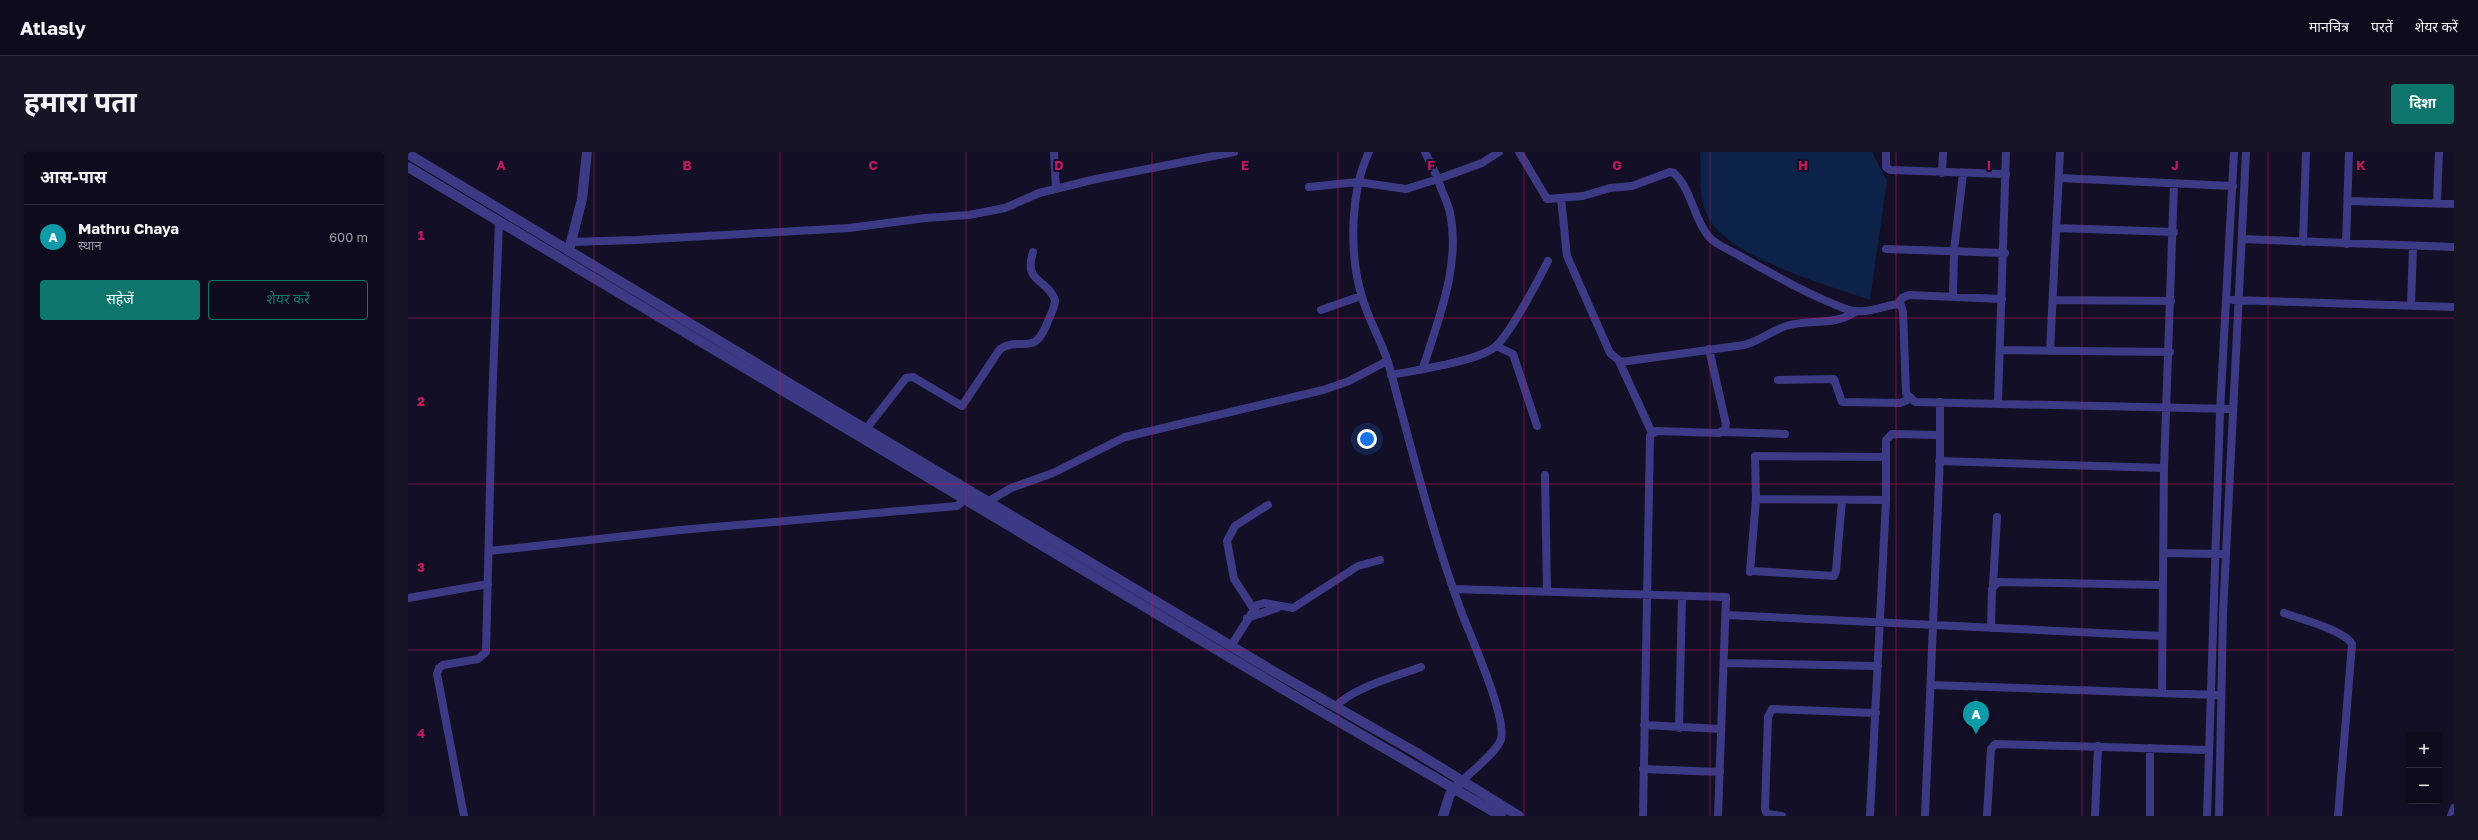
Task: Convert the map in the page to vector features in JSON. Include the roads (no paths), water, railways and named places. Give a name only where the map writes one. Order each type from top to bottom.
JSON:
[{"type":"street","points":[[570,246],[582,200],[586,152]]},
{"type":"street","points":[[1054,152],[1056,189]]},
{"type":"street","points":[[570,246],[636,240],[861,227],[925,218],[975,214],[1005,208],[1028,198],[1056,189],[1096,179],[1234,152]]},
{"type":"street","points":[[1369,152],[1358,182],[1354,230],[1361,296],[1387,361],[1415,470],[1453,590],[1486,673],[1501,733],[1494,749],[1454,788],[1447,801],[1443,816]]},
{"type":"street","points":[[1423,368],[1441,311],[1451,267],[1450,214],[1438,179],[1425,152]]},
{"type":"street","points":[[1309,187],[1358,182],[1406,189],[1482,163],[1499,152]]},
{"type":"street","points":[[1519,152],[1534,173],[1545,197],[1561,198],[1583,196],[1610,188],[1632,186],[1670,172],[1674,173],[1686,190],[1704,229],[1714,241],[1775,276],[1855,312]]},
{"type":"street","points":[[1886,152],[1886,167],[1890,170],[1942,173],[2006,174]]},
{"type":"street","points":[[1942,173],[1943,152]]},
{"type":"street","points":[[1998,402],[2005,252],[2006,152]]},
{"type":"street","points":[[2050,351],[2060,152]]},
{"type":"street","points":[[2207,816],[2220,408],[2234,152]]},
{"type":"street","points":[[2219,816],[2221,696],[2226,554],[2237,300],[2242,239],[2246,152]]},
{"type":"street","points":[[2303,242],[2306,152]]},
{"type":"street","points":[[2346,244],[2349,152]]},
{"type":"street","points":[[2437,204],[2440,152]]},
{"type":"street","points":[[408,154],[570,246],[866,429],[965,495],[989,501],[1519,816]]},
{"type":"street","points":[[408,167],[499,222],[965,495],[1281,688],[1501,816]]},
{"type":"street","points":[[1953,296],[1954,251],[1963,173]]},
{"type":"street","points":[[2059,178],[2233,186]]},
{"type":"street","points":[[2162,692],[2164,468],[2166,406],[2170,352],[2174,184]]},
{"type":"street","points":[[1561,198],[1567,256],[1610,353],[1619,361],[1625,363],[1708,349],[1744,345],[1762,340],[1785,326],[1838,321],[1855,312],[1874,311],[1898,304],[1902,298],[1909,295],[2002,299]]},
{"type":"street","points":[[2348,201],[2454,204]]},
{"type":"street","points":[[464,816],[437,674],[439,668],[443,665],[478,659],[484,656],[487,646],[499,222]]},
{"type":"street","points":[[2057,228],[2174,232]]},
{"type":"street","points":[[2242,239],[2454,247]]},
{"type":"street","points":[[2411,305],[2413,246]]},
{"type":"street","points":[[1886,249],[2005,252]]},
{"type":"street","points":[[866,429],[906,378],[913,377],[962,406],[1000,350],[1032,343],[1039,339],[1044,333],[1055,300],[1031,272],[1030,265],[1033,252]]},
{"type":"street","points":[[1391,375],[1462,360],[1496,346],[1531,292],[1548,261]]},
{"type":"street","points":[[1321,310],[1361,296]]},
{"type":"street","points":[[2053,300],[2171,301]]},
{"type":"street","points":[[2227,300],[2454,307]]},
{"type":"street","points":[[1898,304],[1901,305],[1903,312],[1906,393],[1910,399],[1922,403],[1998,402],[2232,409]]},
{"type":"street","points":[[1496,346],[1513,354],[1537,426]]},
{"type":"street","points":[[1708,349],[1726,424],[1722,432]]},
{"type":"street","points":[[2000,350],[2170,352]]},
{"type":"street","points":[[989,501],[1011,488],[1053,472],[1101,447],[1126,437],[1323,390],[1349,381],[1387,361]]},
{"type":"street","points":[[1619,361],[1652,433],[1646,594],[1643,816]]},
{"type":"street","points":[[1778,380],[1834,379],[1839,400],[1842,402],[1900,403],[1910,399]]},
{"type":"street","points":[[1925,816],[1931,684],[1940,402]]},
{"type":"street","points":[[1652,433],[1656,431],[1786,434]]},
{"type":"street","points":[[1870,816],[1886,500],[1886,440],[1889,435],[1940,435]]},
{"type":"street","points":[[1842,500],[1836,571],[1834,576],[1752,571],[1756,499],[1755,456],[1886,457]]},
{"type":"street","points":[[1939,461],[2164,468]]},
{"type":"street","points":[[1545,476],[1547,591]]},
{"type":"street","points":[[489,551],[680,530],[957,506],[965,495]]},
{"type":"street","points":[[1756,499],[1886,500]]},
{"type":"street","points":[[1253,608],[1234,579],[1227,541],[1235,526],[1268,505]]},
{"type":"street","points":[[1990,628],[1997,517]]},
{"type":"street","points":[[2164,553],[2226,554]]},
{"type":"street","points":[[1231,646],[1253,608],[1264,603],[1293,608],[1300,605],[1358,566],[1380,560]]},
{"type":"street","points":[[1993,585],[1998,582],[2163,585]]},
{"type":"street","points":[[408,598],[488,584]]},
{"type":"street","points":[[1453,590],[1646,594],[1682,597],[1725,596],[1727,600],[1718,816]]},
{"type":"street","points":[[1679,728],[1682,597]]},
{"type":"street","points":[[1246,618],[1269,609],[1283,607]]},
{"type":"street","points":[[2284,613],[2337,633],[2349,639],[2352,644],[2338,816]]},
{"type":"street","points":[[1726,615],[2162,636]]},
{"type":"street","points":[[1724,663],[1878,666]]},
{"type":"street","points":[[1335,707],[1353,694],[1421,667]]},
{"type":"street","points":[[1931,684],[2162,692],[2221,696]]},
{"type":"street","points":[[1782,816],[1771,816],[1767,814],[1765,809],[1768,717],[1772,709],[1876,713]]},
{"type":"street","points":[[1644,725],[1721,729]]},
{"type":"street","points":[[1987,816],[1991,749],[1993,745],[2098,746],[2209,750]]},
{"type":"street","points":[[2095,816],[2098,746]]},
{"type":"street","points":[[2150,748],[2150,816]]},
{"type":"street","points":[[1643,769],[1720,772]]},
{"type":"street","points":[[2451,816],[2454,808]]},
{"type":"water","points":[[1700,152],[1872,152],[1887,181],[1870,300],[1805,278],[1756,257],[1735,244],[1718,230],[1707,215],[1702,200],[1700,184]]},
{"type":"place","name":"Mathru Chaya","points":[[1976,734]]}]
